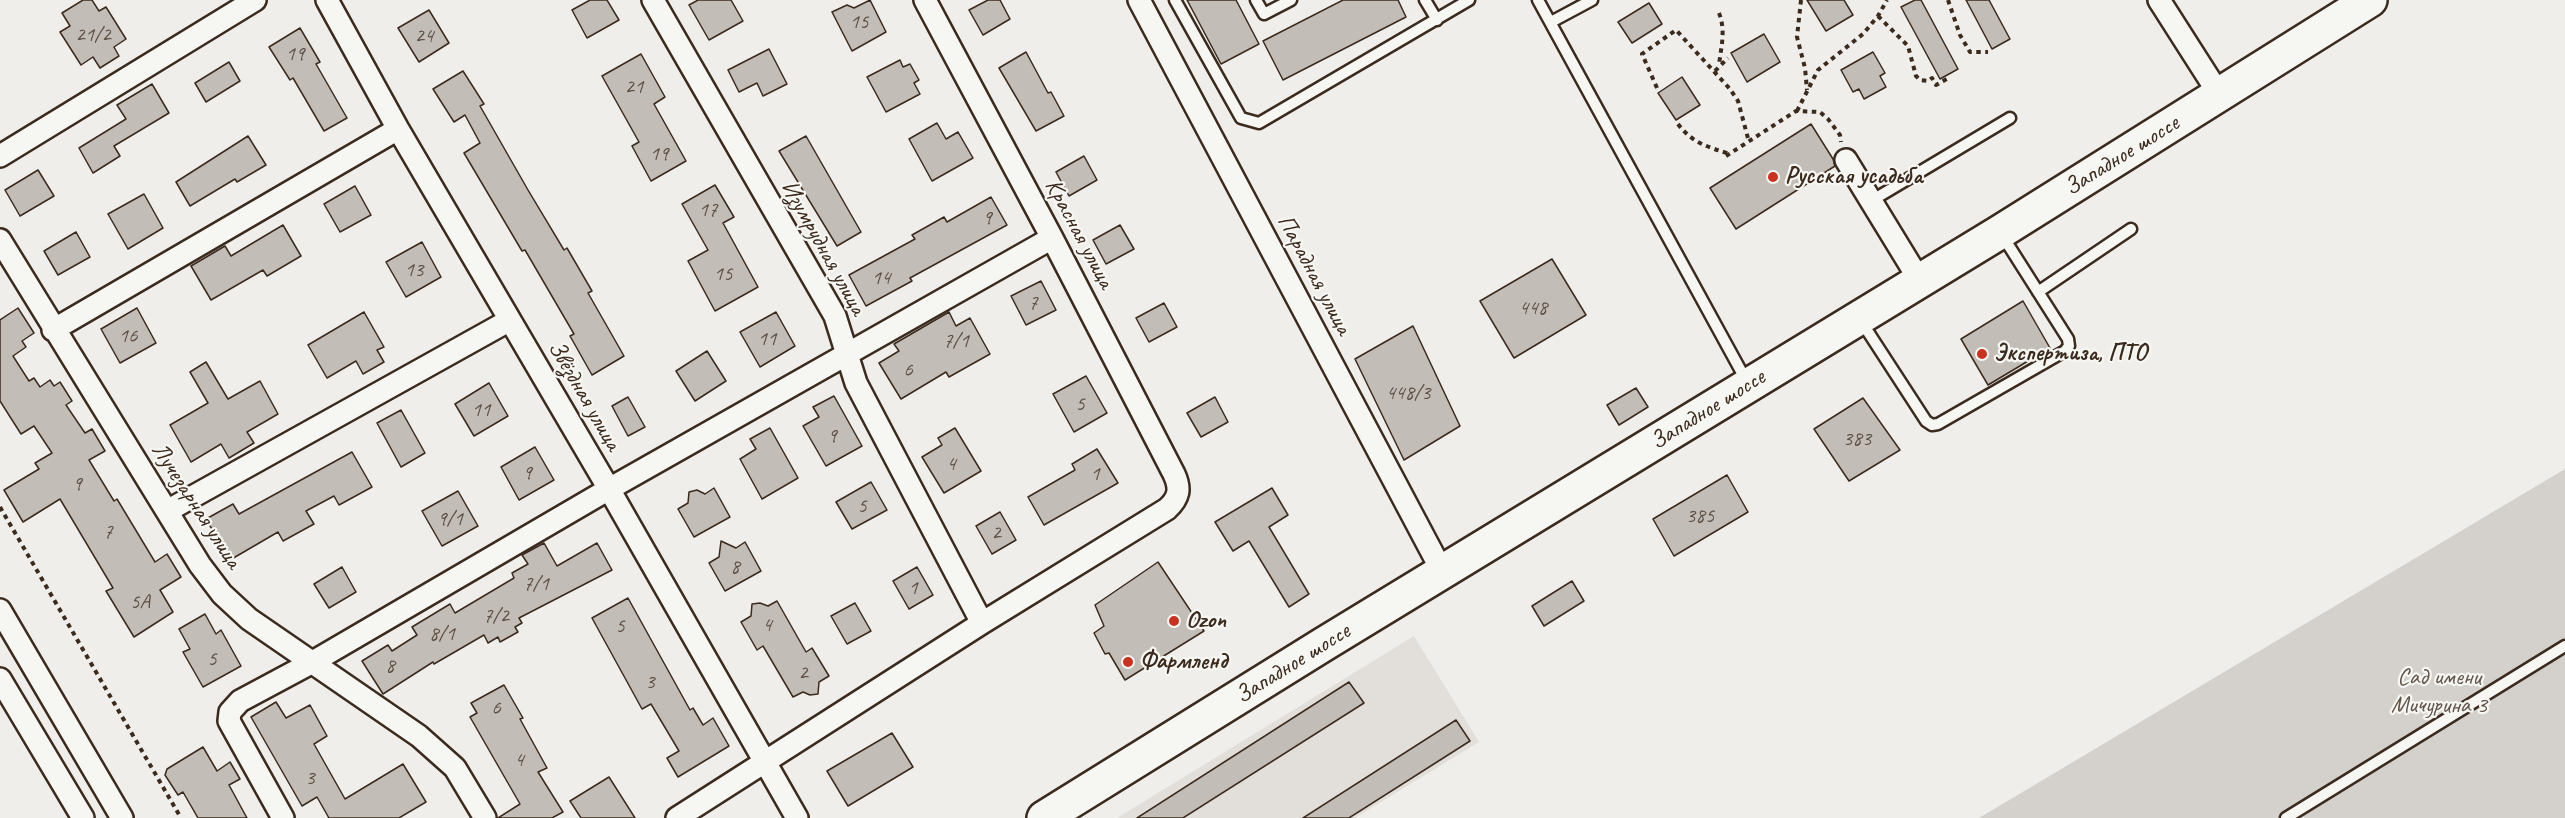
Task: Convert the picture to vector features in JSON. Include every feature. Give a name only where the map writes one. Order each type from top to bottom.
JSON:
[{"type":"main road","name":"Западное шоссе","points":[[1044,818],[1860,319],[2370,0]]},
{"type":"street","points":[[0,156],[255,0]]},
{"type":"street","name":"Звёздная улица","points":[[327,0],[398,129],[609,489],[797,818]]},
{"type":"street","name":"Изумрудная улица","points":[[652,0],[835,316],[856,382],[982,623]]},
{"type":"street","name":"Красная улица","points":[[925,0],[1052,237],[1179,484],[1174,503],[1167,509],[982,623]]},
{"type":"street","name":"Парадная улица","points":[[1139,0],[1443,573]]},
{"type":"street","points":[[2159,0],[2219,94]]},
{"type":"street","points":[[53,330],[398,129]]},
{"type":"street","points":[[1846,160],[1920,281]]},
{"type":"street","points":[[283,818],[229,721],[230,712],[240,701],[311,663],[609,489],[1052,237]]},
{"type":"street","name":"Лучезарная улица","points":[[0,240],[53,330],[200,564],[222,594],[249,619],[419,736],[454,768],[486,818]]},
{"type":"street","points":[[167,511],[510,320]]},
{"type":"street","points":[[0,610],[122,818]]},
{"type":"street","points":[[677,818],[982,623]]},
{"type":"street","points":[[0,679],[83,818]]},
{"type":"lane","points":[[1175,0],[1241,118],[1259,123],[1469,0]]},
{"type":"lane","points":[[1256,0],[1264,14],[1291,0]]},
{"type":"lane","points":[[1425,0],[1437,20]]},
{"type":"lane","points":[[1538,0],[1749,385]]},
{"type":"lane","points":[[1551,22],[1592,0]]},
{"type":"lane","points":[[1871,201],[2010,118]]},
{"type":"lane","points":[[2038,292],[2131,229]]},
{"type":"lane","points":[[1860,319],[1926,421],[1935,425],[2067,349],[2068,339],[2000,232]]},
{"type":"lane","points":[[2286,818],[2565,646]]},
{"type":"path","points":[[1801,0],[1797,37],[1805,68],[1807,91]]},
{"type":"path","points":[[1880,0],[1882,6]]},
{"type":"path","points":[[1678,124],[1687,136],[1700,145],[1728,155],[1796,111],[1818,70],[1855,42],[1878,16],[1887,0]]},
{"type":"path","points":[[1948,0],[1963,44],[1970,52],[1988,52]]},
{"type":"path","points":[[1719,13],[1723,23],[1719,65]]},
{"type":"path","points":[[1878,16],[1908,46],[1916,76],[1920,80],[1928,81],[1932,78],[1936,85],[1950,77]]},
{"type":"path","points":[[1657,88],[1642,54],[1676,30],[1715,71],[1738,101],[1749,142]]},
{"type":"path","points":[[1715,71],[1728,58]]},
{"type":"path","points":[[1796,111],[1820,112],[1828,119],[1840,135],[1846,160]]},
{"type":"path","points":[[0,507],[182,818]]},
{"type":"shaded area","points":[[1414,636],[1479,742],[1355,818],[1117,818]]},
{"type":"green space","name":"Сад имени Мичурина 3","points":[[2565,469],[2565,818],[1979,818]]},
{"type":"building","points":[[83,0],[92,0],[99,11],[106,7],[126,39],[114,47],[119,56],[100,68],[93,57],[81,65],[60,32],[70,26],[62,13]]},
{"type":"building","points":[[590,0],[607,0],[619,20],[587,38],[572,10]]},
{"type":"building","points":[[698,0],[731,0],[743,21],[709,40],[689,5]]},
{"type":"building","points":[[870,0],[886,32],[852,51],[832,12],[847,5],[854,8]]},
{"type":"building","points":[[988,0],[1000,0],[1010,19],[983,35],[969,10]]},
{"type":"building","points":[[1187,0],[1236,0],[1259,44],[1221,64]]},
{"type":"building","points":[[1343,0],[1398,0],[1406,17],[1283,80],[1263,41]]},
{"type":"building","points":[[1807,0],[1844,0],[1853,15],[1826,31]]},
{"type":"building","points":[[1915,0],[1921,0],[1958,69],[1940,79],[1901,7]]},
{"type":"building","points":[[1966,0],[1989,0],[2010,39],[1992,49]]},
{"type":"building","points":[[1649,3],[1662,24],[1632,43],[1618,22]]},
{"type":"building","points":[[429,10],[449,43],[419,62],[398,28]]},
{"type":"building","points":[[300,28],[320,62],[316,64],[347,118],[324,131],[293,78],[290,80],[269,47]]},
{"type":"building","points":[[1764,34],[1780,62],[1747,82],[1731,53]]},
{"type":"building","points":[[769,49],[787,84],[763,96],[757,83],[739,92],[728,70]]},
{"type":"building","points":[[1026,52],[1048,93],[1051,92],[1064,116],[1036,131],[999,68]]},
{"type":"building","points":[[1873,52],[1885,73],[1880,76],[1886,87],[1864,99],[1859,89],[1853,92],[1841,70]]},
{"type":"building","points":[[641,54],[665,97],[654,104],[686,161],[651,181],[632,146],[639,142],[602,76]]},
{"type":"building","points":[[900,60],[903,67],[910,64],[919,80],[914,83],[920,94],[886,112],[867,77]]},
{"type":"building","points":[[229,62],[240,81],[206,102],[195,83]]},
{"type":"building","points":[[463,71],[484,104],[480,106],[528,190],[564,250],[567,248],[592,291],[588,293],[624,356],[592,375],[570,336],[574,334],[464,153],[480,143],[465,115],[454,122],[433,89]]},
{"type":"building","points":[[1682,77],[1700,105],[1676,120],[1658,93]]},
{"type":"building","points":[[152,84],[169,113],[114,146],[120,156],[93,173],[79,148],[126,119],[117,105]]},
{"type":"building","points":[[937,123],[946,139],[958,132],[973,158],[932,181],[909,139]]},
{"type":"building","name":"Русская усадьба","points":[[1811,124],[1835,166],[1736,229],[1710,188]]},
{"type":"building","points":[[248,136],[266,165],[237,182],[235,179],[190,206],[176,182]]},
{"type":"building","points":[[806,136],[861,232],[837,246],[779,151]]},
{"type":"building","points":[[1084,156],[1097,180],[1069,196],[1056,172]]},
{"type":"building","points":[[38,170],[54,196],[20,216],[5,190]]},
{"type":"building","points":[[715,185],[734,217],[723,223],[758,287],[715,311],[688,261],[708,250],[682,204]]},
{"type":"building","points":[[355,186],[371,215],[340,232],[324,204]]},
{"type":"building","points":[[144,194],[163,228],[128,249],[108,214]]},
{"type":"building","points":[[991,197],[1007,225],[910,278],[912,281],[866,306],[849,275],[915,239],[912,235],[944,217],[947,222]]},
{"type":"building","points":[[283,225],[301,256],[267,276],[263,270],[211,300],[191,266],[225,246],[231,256]]},
{"type":"building","points":[[1120,225],[1134,249],[1106,264],[1093,240]]},
{"type":"building","points":[[76,232],[90,257],[58,275],[44,251]]},
{"type":"building","points":[[422,242],[441,277],[406,297],[386,262]]},
{"type":"building","points":[[1552,259],[1586,315],[1514,358],[1480,301]]},
{"type":"building","points":[[1041,281],[1056,310],[1026,325],[1011,296]]},
{"type":"building","points":[[2023,301],[2050,348],[1988,385],[1961,339]]},
{"type":"building","points":[[1164,303],[1177,327],[1149,342],[1136,318]]},
{"type":"building","points":[[18,308],[34,333],[22,341],[26,347],[13,356],[29,381],[34,378],[40,387],[50,380],[54,386],[60,382],[72,401],[66,405],[85,433],[92,429],[105,451],[89,460],[114,501],[117,499],[155,562],[167,554],[181,577],[160,590],[173,612],[134,637],[106,591],[113,588],[60,499],[23,522],[4,490],[39,469],[35,463],[52,453],[34,426],[21,434],[0,401],[0,320]]},
{"type":"building","points":[[137,308],[156,343],[120,363],[101,329]]},
{"type":"building","points":[[364,312],[384,347],[377,350],[384,362],[363,374],[356,361],[327,378],[308,345]]},
{"type":"building","points":[[776,312],[795,346],[760,367],[740,332]]},
{"type":"building","points":[[949,312],[956,326],[970,318],[990,354],[949,377],[946,372],[901,399],[879,363],[899,351],[894,344]]},
{"type":"building","points":[[1413,326],[1460,426],[1404,460],[1355,359]]},
{"type":"building","points":[[707,351],[726,381],[695,401],[676,371]]},
{"type":"building","points":[[206,362],[228,399],[260,381],[278,414],[247,432],[254,443],[229,458],[221,444],[191,462],[170,425],[208,403],[190,372]]},
{"type":"building","points":[[1086,376],[1107,413],[1074,432],[1053,394]]},
{"type":"building","points":[[489,383],[508,416],[474,436],[455,404]]},
{"type":"building","points":[[1636,388],[1648,407],[1619,425],[1607,405]]},
{"type":"building","points":[[834,396],[862,446],[826,466],[803,426],[819,417],[813,407]]},
{"type":"building","points":[[628,397],[645,427],[628,436],[612,406]]},
{"type":"building","points":[[1215,397],[1228,422],[1201,437],[1187,413]]},
{"type":"building","points":[[1863,398],[1900,450],[1849,481],[1814,429]]},
{"type":"building","points":[[401,410],[425,453],[401,467],[377,423]]},
{"type":"building","points":[[770,428],[798,478],[762,499],[740,459],[756,449],[750,439]]},
{"type":"building","points":[[955,428],[981,471],[944,493],[922,457],[942,445],[938,438]]},
{"type":"building","points":[[535,447],[554,480],[519,500],[501,467]]},
{"type":"building","points":[[1097,449],[1118,483],[1044,525],[1028,497],[1075,470],[1072,464]]},
{"type":"building","points":[[352,452],[372,487],[339,505],[334,496],[306,511],[314,524],[283,541],[278,532],[230,560],[206,519],[233,504],[239,514]]},
{"type":"building","points":[[1727,475],[1748,512],[1674,556],[1653,519]]},
{"type":"building","points":[[871,482],[887,510],[852,529],[836,502]]},
{"type":"building","points":[[714,488],[730,517],[694,537],[678,509],[688,503],[689,492],[697,490],[705,494]]},
{"type":"building","points":[[1272,488],[1288,515],[1269,527],[1309,594],[1289,607],[1249,541],[1233,551],[1215,522]]},
{"type":"building","points":[[458,491],[478,526],[442,546],[422,511]]},
{"type":"building","points":[[1000,512],[1016,540],[992,554],[976,526]]},
{"type":"building","points":[[721,541],[736,548],[745,542],[761,571],[725,591],[709,563],[719,557]]},
{"type":"building","points":[[544,543],[557,566],[597,543],[612,570],[519,618],[522,623],[515,627],[518,632],[500,642],[498,637],[488,643],[484,635],[434,664],[433,662],[383,694],[362,661],[388,645],[392,651],[417,635],[412,627],[450,604],[455,613],[514,578],[512,573],[528,564],[522,555]]},
{"type":"building","points":[[1158,562],[1204,631],[1125,680],[1109,653],[1105,654],[1094,633],[1104,626],[1095,605]]},
{"type":"building","points":[[342,567],[356,592],[329,608],[314,584]]},
{"type":"building","points":[[917,567],[933,595],[909,609],[893,581]]},
{"type":"building","points":[[1572,581],[1584,601],[1544,626],[1532,606]]},
{"type":"building","points":[[628,598],[690,710],[693,708],[703,725],[713,718],[729,746],[678,777],[667,758],[679,751],[651,704],[642,709],[592,618]]},
{"type":"building","points":[[777,601],[806,652],[812,648],[829,676],[819,682],[818,694],[810,695],[803,692],[793,697],[763,646],[757,650],[741,622],[751,616],[752,604],[760,603],[768,606]]},
{"type":"building","points":[[855,603],[871,631],[847,644],[831,616]]},
{"type":"building","points":[[205,614],[216,634],[221,630],[241,666],[203,687],[183,652],[190,649],[179,629]]},
{"type":"building","points":[[1349,682],[1364,703],[1183,818],[1137,818]]},
{"type":"building","points":[[504,685],[547,768],[538,772],[563,812],[552,818],[498,818],[520,804],[470,717],[477,713],[471,703]]},
{"type":"building","points":[[276,702],[286,718],[310,705],[327,736],[314,744],[345,799],[403,764],[426,802],[399,818],[329,818],[317,797],[302,806],[251,717]]},
{"type":"building","points":[[1456,720],[1470,741],[1349,818],[1303,818]]},
{"type":"building","points":[[892,733],[913,767],[848,806],[827,771]]},
{"type":"building","points":[[203,747],[217,771],[230,762],[240,779],[229,785],[247,818],[198,818],[183,792],[178,795],[165,775],[167,769]]},
{"type":"building","points":[[609,777],[635,818],[581,818],[570,801]]},
{"type":"place","name":"Русская усадьба","points":[[1773,177]]},
{"type":"place","name":"Экспертиза, ПТО","points":[[1982,354]]},
{"type":"place","name":"Ozon","points":[[1174,621]]},
{"type":"place","name":"Фармленд","points":[[1128,662]]}]
